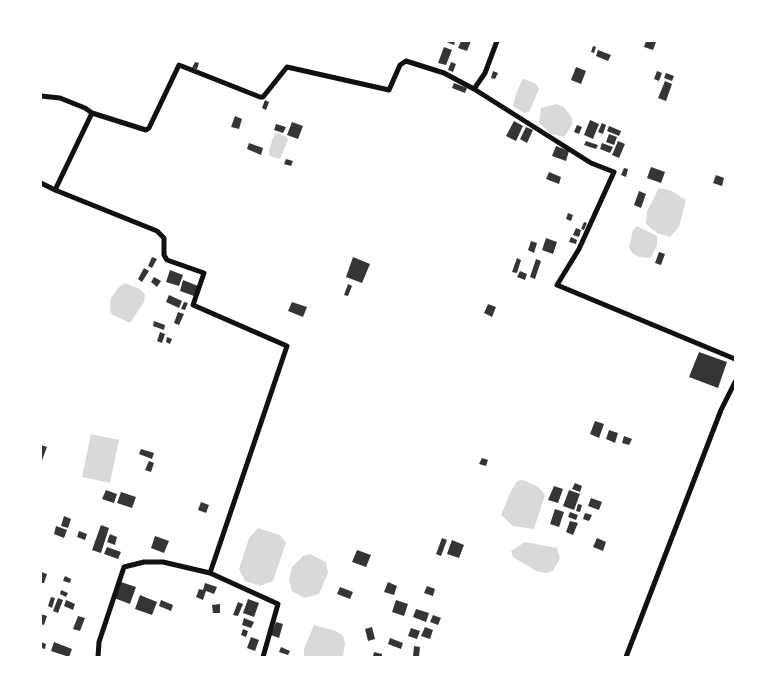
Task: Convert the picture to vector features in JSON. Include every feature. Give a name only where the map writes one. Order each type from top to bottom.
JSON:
[{"type":"street","points":[[474,89],[485,73],[497,41]]},
{"type":"street","points":[[41,96],[60,98],[85,108],[92,113],[146,130],[149,128],[179,65],[260,97],[263,97],[287,67],[390,90],[400,65],[406,61],[444,73],[474,89],[576,153],[614,172],[579,249],[557,285],[735,359]]},
{"type":"street","points":[[55,190],[92,113]]},
{"type":"street","points":[[41,183],[157,231],[164,238],[164,255],[167,260],[204,272],[193,305],[287,346],[210,573]]},
{"type":"street","points":[[626,657],[721,410],[735,382]]},
{"type":"street","points":[[98,657],[102,633],[124,567],[144,562],[162,562],[210,573],[278,604],[262,657]]},
{"type":"shaded area","points":[[525,79],[536,84],[539,89],[529,112],[524,113],[513,106],[522,80]]},
{"type":"shaded area","points":[[556,104],[564,107],[572,118],[572,125],[564,137],[551,134],[539,123],[541,108]]},
{"type":"shaded area","points":[[276,133],[287,137],[288,140],[280,159],[270,156],[269,152]]},
{"type":"shaded area","points":[[659,188],[672,191],[686,200],[679,227],[670,237],[657,233],[646,224],[647,211]]},
{"type":"shaded area","points":[[637,226],[657,236],[657,245],[651,258],[639,257],[632,253],[629,247],[633,230]]},
{"type":"shaded area","points":[[125,283],[140,289],[145,295],[144,302],[130,323],[111,314],[110,308],[111,298],[119,287]]},
{"type":"shaded area","points":[[91,434],[119,440],[110,483],[82,477]]},
{"type":"shaded area","points":[[522,480],[537,486],[545,495],[534,529],[513,526],[501,515],[517,481]]},
{"type":"shaded area","points":[[258,528],[280,535],[286,543],[273,581],[260,586],[245,581],[239,569],[249,538]]},
{"type":"shaded area","points":[[525,542],[557,548],[560,558],[553,571],[546,573],[536,571],[513,557],[511,551]]},
{"type":"shaded area","points":[[310,554],[326,562],[328,573],[319,594],[304,598],[292,591],[289,580],[292,567],[303,556]]},
{"type":"shaded area","points":[[314,625],[336,631],[343,636],[345,643],[343,657],[304,657],[304,649]]},
{"type":"building","points":[[444,41],[455,41],[454,45]]},
{"type":"building","points":[[461,41],[471,41],[467,51],[458,48]]},
{"type":"building","points":[[646,41],[656,42],[653,50],[644,47]]},
{"type":"building","points":[[593,46],[596,47],[594,53],[591,52]]},
{"type":"building","points":[[444,47],[452,50],[446,65],[438,63]]},
{"type":"building","points":[[598,50],[611,55],[608,61],[596,56]]},
{"type":"building","points":[[195,62],[199,63],[197,69],[192,68]]},
{"type":"building","points":[[451,62],[456,64],[453,72],[448,70]]},
{"type":"building","points":[[576,67],[586,71],[581,84],[571,80]]},
{"type":"building","points":[[493,71],[498,73],[495,79],[491,78]]},
{"type":"building","points":[[657,71],[662,73],[659,81],[654,79]]},
{"type":"building","points":[[666,73],[674,76],[672,81],[664,78]]},
{"type":"building","points":[[665,81],[672,84],[666,101],[658,98]]},
{"type":"building","points":[[454,83],[467,88],[465,93],[452,88]]},
{"type":"building","points":[[265,100],[269,102],[266,110],[262,108]]},
{"type":"building","points":[[235,116],[242,119],[239,129],[231,127]]},
{"type":"building","points":[[590,120],[599,124],[593,139],[584,135]]},
{"type":"building","points":[[514,121],[523,126],[516,141],[506,136]]},
{"type":"building","points":[[292,122],[303,126],[298,139],[287,135]]},
{"type":"building","points":[[602,123],[606,125],[603,134],[598,132]]},
{"type":"building","points":[[276,124],[286,127],[283,133],[274,130]]},
{"type":"building","points":[[577,125],[582,127],[579,134],[574,132]]},
{"type":"building","points":[[609,126],[621,131],[619,136],[607,131]]},
{"type":"building","points":[[526,127],[533,130],[527,143],[520,139]]},
{"type":"building","points":[[609,134],[617,137],[614,145],[606,142]]},
{"type":"building","points":[[586,141],[598,145],[596,149],[584,145]]},
{"type":"building","points":[[618,141],[625,144],[619,158],[612,155]]},
{"type":"building","points":[[249,143],[263,148],[261,155],[247,149]]},
{"type":"building","points":[[602,143],[613,147],[610,153],[600,149]]},
{"type":"building","points":[[556,146],[569,151],[566,161],[552,156]]},
{"type":"building","points":[[286,159],[293,161],[291,166],[284,164]]},
{"type":"building","points":[[651,167],[665,172],[661,183],[647,178]]},
{"type":"building","points":[[624,168],[628,169],[626,177],[621,175]]},
{"type":"building","points":[[549,172],[561,177],[559,184],[546,179]]},
{"type":"building","points":[[716,175],[724,178],[722,186],[713,183]]},
{"type":"building","points":[[639,191],[646,194],[641,208],[634,205]]},
{"type":"building","points":[[568,213],[573,215],[571,221],[566,219]]},
{"type":"building","points":[[584,222],[587,223],[584,230],[581,229]]},
{"type":"building","points":[[576,228],[581,230],[579,237],[573,235]]},
{"type":"building","points":[[571,237],[577,240],[576,244],[569,242]]},
{"type":"building","points":[[546,238],[557,242],[553,254],[542,250]]},
{"type":"building","points":[[531,241],[537,243],[534,253],[528,250]]},
{"type":"building","points":[[659,252],[665,254],[661,265],[655,263]]},
{"type":"building","points":[[152,257],[157,259],[152,268],[148,266]]},
{"type":"building","points":[[353,257],[370,264],[362,283],[346,277]]},
{"type":"building","points":[[517,258],[521,260],[517,273],[512,272]]},
{"type":"building","points":[[536,259],[541,261],[535,279],[530,277]]},
{"type":"building","points":[[144,268],[149,271],[142,282],[138,279]]},
{"type":"building","points":[[170,270],[183,275],[179,286],[166,282]]},
{"type":"building","points":[[520,271],[527,274],[525,280],[517,277]]},
{"type":"building","points":[[154,277],[161,281],[157,287],[151,282]]},
{"type":"building","points":[[183,280],[198,286],[194,296],[180,291]]},
{"type":"building","points":[[348,284],[352,286],[348,296],[344,295]]},
{"type":"building","points":[[169,295],[182,301],[179,308],[166,302]]},
{"type":"building","points":[[184,302],[188,303],[185,310],[181,309]]},
{"type":"building","points":[[292,302],[307,307],[303,317],[288,311]]},
{"type":"building","points":[[488,304],[496,307],[492,317],[484,313]]},
{"type":"building","points":[[178,312],[184,314],[179,325],[174,323]]},
{"type":"building","points":[[154,321],[165,325],[164,330],[153,326]]},
{"type":"building","points":[[160,332],[165,334],[162,343],[157,341]]},
{"type":"building","points":[[167,337],[172,339],[170,344],[166,342]]},
{"type":"building","points":[[699,352],[727,362],[718,388],[689,377]]},
{"type":"building","points":[[595,421],[604,424],[599,438],[590,434]]},
{"type":"building","points":[[609,430],[618,433],[615,443],[606,439]]},
{"type":"building","points":[[624,436],[632,439],[629,445],[622,443]]},
{"type":"building","points":[[41,445],[47,447],[41,463]]},
{"type":"building","points":[[141,449],[154,453],[152,459],[139,454]]},
{"type":"building","points":[[482,458],[488,460],[486,466],[479,464]]},
{"type":"building","points":[[149,461],[154,463],[151,472],[145,470]]},
{"type":"building","points":[[575,483],[582,486],[580,492],[572,489]]},
{"type":"building","points":[[554,486],[563,489],[558,503],[548,500]]},
{"type":"building","points":[[106,490],[117,494],[114,503],[102,499]]},
{"type":"building","points":[[569,490],[580,494],[574,510],[563,506]]},
{"type":"building","points":[[121,492],[136,497],[132,508],[117,503]]},
{"type":"building","points":[[591,498],[602,502],[599,510],[588,506]]},
{"type":"building","points":[[201,502],[209,505],[206,513],[198,510]]},
{"type":"building","points":[[578,504],[582,505],[580,512],[576,511]]},
{"type":"building","points":[[555,509],[564,512],[559,527],[550,524]]},
{"type":"building","points":[[570,512],[578,515],[576,520],[568,517]]},
{"type":"building","points":[[585,513],[592,515],[589,521],[583,519]]},
{"type":"building","points":[[64,516],[71,519],[68,528],[61,526]]},
{"type":"building","points":[[570,521],[578,523],[573,535],[566,532]]},
{"type":"building","points":[[101,525],[109,528],[101,553],[92,550]]},
{"type":"building","points":[[56,526],[67,530],[64,538],[54,534]]},
{"type":"building","points":[[79,531],[87,534],[85,540],[77,537]]},
{"type":"building","points":[[110,534],[117,537],[115,545],[107,542]]},
{"type":"building","points":[[155,536],[169,541],[164,553],[151,548]]},
{"type":"building","points":[[442,538],[447,540],[441,556],[436,554]]},
{"type":"building","points":[[597,538],[606,542],[603,551],[593,547]]},
{"type":"building","points":[[452,540],[464,545],[459,558],[447,554]]},
{"type":"building","points":[[107,547],[121,552],[118,559],[104,554]]},
{"type":"building","points":[[357,550],[371,555],[366,567],[352,562]]},
{"type":"building","points":[[41,572],[47,574],[44,583],[41,583]]},
{"type":"building","points":[[65,576],[71,579],[70,583],[63,581]]},
{"type":"building","points":[[121,582],[136,587],[130,604],[114,598]]},
{"type":"building","points":[[388,582],[397,586],[394,595],[384,592]]},
{"type":"building","points":[[205,583],[217,587],[214,594],[206,591],[203,600],[196,597],[199,589],[203,590]]},
{"type":"building","points":[[427,586],[435,589],[433,596],[424,593]]},
{"type":"building","points":[[340,587],[353,592],[350,599],[337,594]]},
{"type":"building","points":[[61,590],[68,593],[66,597],[60,594]]},
{"type":"building","points":[[140,595],[157,602],[152,615],[135,609]]},
{"type":"building","points":[[51,597],[55,598],[52,608],[48,606]]},
{"type":"building","points":[[58,598],[63,600],[58,613],[53,611]]},
{"type":"building","points":[[248,599],[259,603],[254,617],[243,613]]},
{"type":"building","points":[[66,600],[75,604],[73,610],[64,606]]},
{"type":"building","points":[[161,600],[173,605],[171,611],[159,606]]},
{"type":"building","points":[[396,600],[408,604],[404,616],[392,612]]},
{"type":"building","points":[[238,602],[243,604],[238,616],[233,615]]},
{"type":"building","points":[[220,604],[220,613],[213,613],[212,605]]},
{"type":"building","points":[[416,609],[429,613],[426,622],[413,617]]},
{"type":"building","points":[[41,614],[47,616],[44,625],[41,624]]},
{"type":"building","points":[[433,615],[441,618],[438,625],[430,622]]},
{"type":"building","points":[[78,616],[85,618],[80,631],[73,629]]},
{"type":"building","points":[[244,618],[254,622],[251,628],[242,625]]},
{"type":"building","points":[[276,622],[283,624],[279,638],[271,635]]},
{"type":"building","points":[[372,627],[375,639],[368,641],[365,629]]},
{"type":"building","points":[[425,627],[433,630],[430,639],[421,636]]},
{"type":"building","points":[[411,628],[420,631],[417,639],[408,636]]},
{"type":"building","points":[[243,629],[248,631],[246,637],[241,635]]},
{"type":"building","points":[[251,637],[259,640],[255,651],[247,648]]},
{"type":"building","points":[[390,638],[403,643],[401,649],[388,644]]},
{"type":"building","points":[[41,642],[46,644],[45,649],[41,648]]},
{"type":"building","points":[[54,642],[72,649],[69,657],[51,651]]},
{"type":"building","points":[[414,646],[420,647],[419,657],[413,657]]},
{"type":"building","points":[[281,647],[290,651],[288,655],[279,652]]},
{"type":"building","points":[[374,652],[382,654],[382,657],[373,657]]}]
